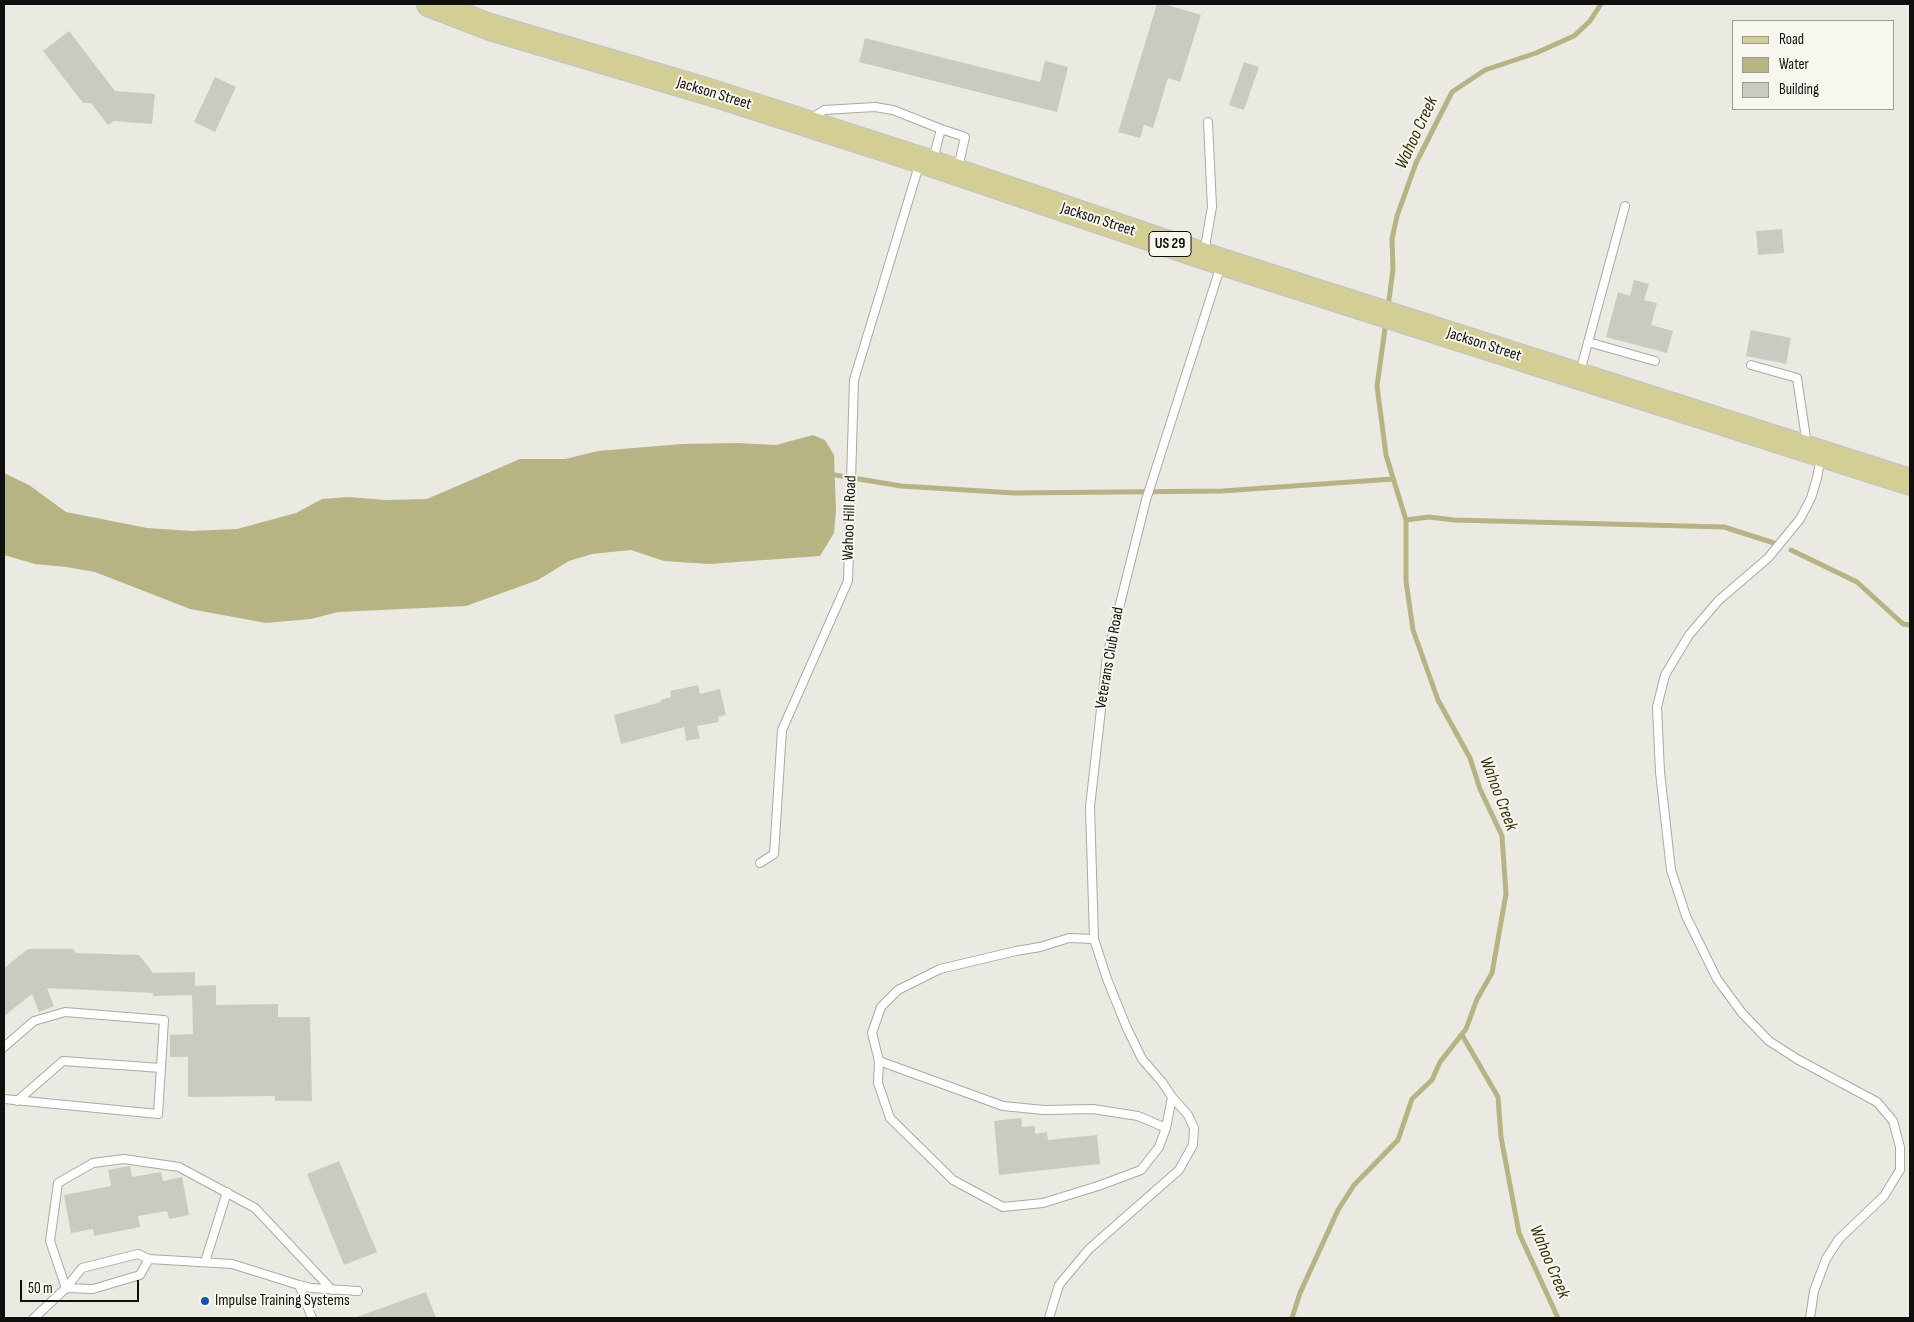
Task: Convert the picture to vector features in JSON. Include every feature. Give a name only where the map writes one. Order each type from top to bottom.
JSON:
[{"type":"main road","name":"Jackson Street","points":[[430,4],[490,27],[696,88],[926,162],[1213,258],[1910,482]]},
{"type":"lane","points":[[805,123],[824,110],[875,107],[893,110],[965,137],[957,173]]},
{"type":"lane","name":"Veterans Club Road","points":[[1049,1318],[1059,1285],[1089,1249],[1179,1170],[1193,1145],[1194,1128],[1188,1115],[1142,1059],[1126,1026],[1110,987],[1094,939],[1090,807],[1107,656],[1146,500],[1213,258],[1208,122]]},
{"type":"lane","points":[[926,162],[941,129]]},
{"type":"lane","name":"Wahoo Hill Road","points":[[760,863],[774,854],[782,730],[848,581],[854,380],[926,162]]},
{"type":"lane","points":[[1579,376],[1625,206]]},
{"type":"lane","points":[[1588,342],[1655,361]]},
{"type":"lane","points":[[1751,365],[1797,378],[1818,478],[1800,520],[1768,558],[1719,600],[1689,635],[1664,675],[1657,707],[1660,772],[1671,870],[1686,916],[1717,979],[1742,1013],[1769,1041],[1797,1059],[1877,1102],[1893,1121],[1900,1147],[1900,1170],[1884,1196],[1838,1239],[1826,1260],[1814,1291],[1810,1318]]},
{"type":"lane","points":[[1094,939],[1069,938],[1040,947],[1016,950],[940,969],[898,990],[881,1007],[872,1033],[879,1061],[878,1083],[890,1118],[953,1180],[1002,1207],[1043,1203],[1141,1170],[1159,1147],[1166,1128],[1172,1097]]},
{"type":"lane","points":[[4,1047],[34,1021],[64,1012],[164,1020],[158,1114],[4,1099]]},
{"type":"lane","points":[[17,1100],[63,1061],[161,1068]]},
{"type":"lane","points":[[879,1061],[1003,1106],[1044,1110],[1093,1109],[1138,1116],[1166,1128]]},
{"type":"lane","points":[[66,1288],[50,1241],[58,1184],[93,1163],[124,1159],[179,1167],[255,1208],[332,1290]]},
{"type":"lane","points":[[205,1262],[227,1192]]},
{"type":"lane","points":[[34,1318],[66,1288],[82,1268],[138,1254],[149,1259],[232,1264],[299,1286],[358,1292]]},
{"type":"lane","points":[[66,1288],[93,1289],[140,1275],[149,1259]]},
{"type":"lane","points":[[299,1286],[312,1318]]},
{"type":"water","points":[[813,435],[825,440],[834,455],[836,511],[834,533],[820,556],[709,564],[664,561],[631,550],[592,554],[569,561],[538,580],[466,606],[338,612],[311,619],[266,623],[190,609],[95,572],[35,564],[4,555],[4,473],[29,485],[66,512],[147,528],[192,531],[237,529],[296,513],[322,499],[349,497],[386,500],[427,499],[520,459],[565,459],[598,451],[682,444],[739,443],[776,445]]},
{"type":"building","points":[[1157,4],[1164,4],[1201,15],[1180,82],[1168,78],[1153,128],[1144,125],[1140,138],[1118,132]]},
{"type":"building","points":[[69,31],[115,91],[155,94],[152,124],[114,121],[108,125],[91,103],[83,103],[43,51]]},
{"type":"building","points":[[865,38],[1040,82],[1045,61],[1068,67],[1057,112],[859,62]]},
{"type":"building","points":[[1244,62],[1259,67],[1244,110],[1229,105]]},
{"type":"building","points":[[215,77],[236,87],[215,132],[194,122]]},
{"type":"building","points":[[1782,229],[1784,253],[1758,255],[1756,231]]},
{"type":"building","points":[[1634,280],[1649,284],[1644,300],[1657,303],[1651,325],[1673,331],[1667,353],[1606,337],[1618,292],[1630,296]]},
{"type":"building","points":[[1751,330],[1791,338],[1786,364],[1746,356]]},
{"type":"building","points":[[698,685],[700,694],[720,689],[726,715],[718,717],[719,722],[697,726],[700,738],[686,741],[684,727],[621,744],[614,715],[661,702],[661,700],[671,697],[670,691]]},
{"type":"building","points":[[28,949],[73,949],[76,953],[139,955],[153,973],[195,972],[195,986],[216,985],[216,1005],[278,1004],[278,1017],[310,1017],[312,1101],[275,1101],[275,1096],[188,1097],[188,1057],[170,1057],[170,1035],[193,1034],[192,995],[153,996],[153,993],[47,988],[54,1006],[39,1012],[32,994],[4,1016],[4,968]]},
{"type":"building","points":[[1021,1118],[1022,1127],[1035,1126],[1035,1134],[1047,1132],[1048,1140],[1097,1135],[1100,1164],[999,1175],[994,1121]]},
{"type":"building","points":[[339,1161],[377,1252],[344,1265],[307,1174]]},
{"type":"building","points":[[130,1166],[132,1177],[161,1172],[163,1181],[182,1177],[189,1215],[169,1219],[167,1211],[138,1216],[140,1227],[94,1236],[93,1229],[71,1233],[64,1195],[111,1186],[108,1170]]},
{"type":"building","points":[[426,1292],[436,1318],[357,1318],[357,1317]]},
{"type":"waterway","name":"Wahoo Creek","points":[[1389,300],[1393,269],[1392,239],[1397,216],[1416,163],[1452,92],[1485,70],[1536,53],[1574,36],[1590,21],[1601,4]]},
{"type":"waterway","name":"Wahoo Creek","points":[[1292,1318],[1300,1293],[1338,1210],[1354,1185],[1398,1140],[1412,1099],[1432,1080],[1440,1062],[1466,1029],[1477,999],[1492,973],[1506,894],[1502,836],[1480,789],[1470,758],[1438,700],[1413,630],[1406,581],[1406,520],[1386,455],[1377,386],[1385,329]]},
{"type":"waterway","points":[[835,475],[901,486],[1014,493],[1222,491],[1393,479]]},
{"type":"waterway","points":[[1406,520],[1429,517],[1454,520],[1724,527],[1774,543]]},
{"type":"waterway","points":[[1791,550],[1857,582],[1903,624],[1910,625]]},
{"type":"waterway","name":"Wahoo Creek","points":[[1462,1035],[1498,1097],[1501,1137],[1519,1233],[1558,1318]]},
{"type":"place","name":"Impulse Training Systems","points":[[205,1301]]}]
